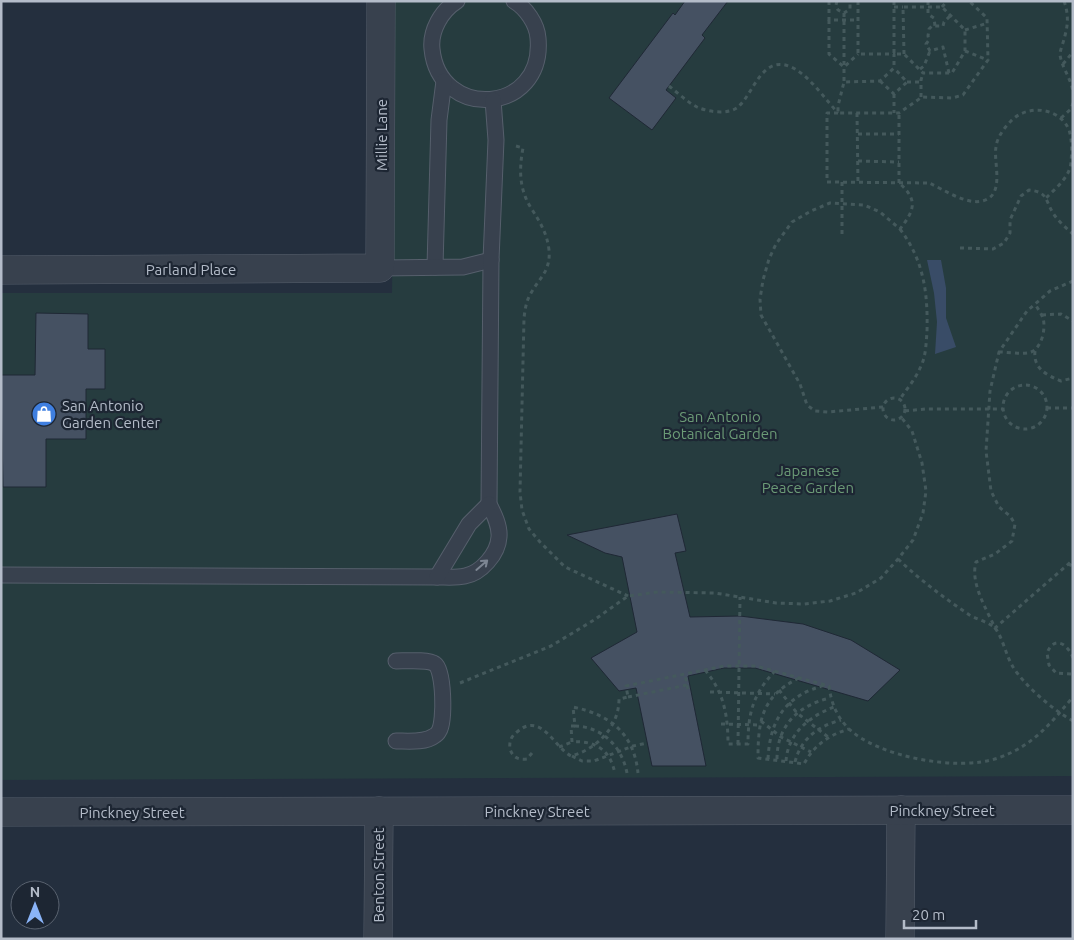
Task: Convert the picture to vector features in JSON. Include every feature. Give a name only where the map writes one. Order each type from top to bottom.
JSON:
[{"type":"street","name":"Millie Lane","points":[[380,268],[381,1]]},
{"type":"street","name":"Parland Place","points":[[1,270],[380,268]]},
{"type":"street","points":[[900,939],[901,810]]},
{"type":"street","name":"Pinckney Street","points":[[1,812],[1073,810]]},
{"type":"street","name":"Benton Street","points":[[378,939],[379,811]]},
{"type":"lane","points":[[457,1],[441,15],[434,30],[432,48],[435,65],[444,81],[458,93],[475,99],[493,100],[510,94],[525,84],[535,68],[540,51],[538,33],[531,17],[514,1]]},
{"type":"lane","points":[[435,267],[438,120],[444,81]]},
{"type":"lane","points":[[1,575],[437,577],[465,576],[479,569],[492,556],[499,538],[496,520],[489,504],[491,260],[496,140],[493,100]]},
{"type":"lane","points":[[380,268],[463,267],[491,260]]},
{"type":"lane","points":[[437,577],[469,524],[489,504]]},
{"type":"lane","points":[[396,660],[427,661],[435,664],[440,671],[442,680],[442,721],[439,731],[432,738],[396,741]]},
{"type":"path","points":[[829,1],[829,54],[844,67]]},
{"type":"path","points":[[837,1],[838,10],[844,13]]},
{"type":"path","points":[[844,13],[850,10],[850,1]]},
{"type":"path","points":[[858,1],[858,54]]},
{"type":"path","points":[[894,1],[894,68],[907,82]]},
{"type":"path","points":[[928,1],[928,14],[934,18],[935,26]]},
{"type":"path","points":[[942,7],[947,1]]},
{"type":"path","points":[[969,1],[987,18],[988,60],[963,95],[952,98],[922,97],[899,114],[827,114],[827,182],[929,183],[970,201],[982,201],[990,197],[996,186],[996,147],[1002,132],[1013,119],[1028,111],[1043,110],[1062,118],[1069,130],[1071,164],[1065,178],[1046,198]]},
{"type":"path","points":[[1064,1],[1068,10],[1068,27],[1060,53],[1073,92]]},
{"type":"path","points":[[844,67],[858,54],[904,54],[923,73],[952,73],[965,51],[965,30],[942,7],[894,7]]},
{"type":"path","points":[[904,7],[904,54]]},
{"type":"path","points":[[838,114],[844,82],[844,13]]},
{"type":"path","points":[[930,51],[926,46],[929,40],[928,32],[930,28],[943,26],[950,16]]},
{"type":"path","points":[[829,20],[858,20]]},
{"type":"path","points":[[965,30],[988,23]]},
{"type":"path","points":[[930,51],[943,47],[949,73]]},
{"type":"path","points":[[919,69],[924,66],[930,51]]},
{"type":"path","points":[[965,51],[988,60]]},
{"type":"path","points":[[1063,64],[1073,52]]},
{"type":"path","points":[[669,86],[697,107],[712,112],[728,112],[738,107],[770,66],[781,64],[792,67],[804,76],[838,114]]},
{"type":"path","points":[[844,82],[880,81],[894,68]]},
{"type":"path","points":[[922,97],[921,82],[923,73]]},
{"type":"path","points":[[880,81],[894,94],[894,114]]},
{"type":"path","points":[[894,94],[907,82],[921,82]]},
{"type":"path","points":[[1062,118],[1071,109],[1073,104]]},
{"type":"path","points":[[857,114],[858,183]]},
{"type":"path","points":[[899,114],[899,183],[910,194],[913,204],[910,214],[900,229]]},
{"type":"path","points":[[858,134],[899,134]]},
{"type":"path","points":[[496,140],[523,148],[520,164],[522,185],[528,202],[540,220],[547,236],[549,252],[547,267],[543,277],[530,295],[524,318],[520,492],[522,510],[529,529],[565,567],[628,596]]},
{"type":"path","points":[[858,161],[899,162]]},
{"type":"path","points":[[842,182],[842,237]]},
{"type":"path","points":[[960,248],[994,249],[1004,243],[1010,233],[1010,220],[1021,196],[1028,190],[1038,191],[1046,198],[1053,214],[1073,234]]},
{"type":"path","points":[[883,408],[828,412],[815,411],[807,405],[800,384],[761,315],[760,299],[763,280],[776,244],[792,222],[830,203],[864,205],[880,212],[900,229],[918,259],[928,304],[926,345],[922,366],[900,399]]},
{"type":"path","points":[[1073,281],[1050,291],[1035,304],[1027,312],[999,352],[990,391],[986,451],[991,491],[999,507],[1010,516],[1015,524],[1012,541],[995,554],[976,562],[973,572],[994,628],[1013,667],[1028,685],[1073,721]]},
{"type":"path","points":[[1035,304],[1044,321],[1042,337],[1035,350],[1035,363],[1038,367],[1061,381],[1073,378]]},
{"type":"path","points":[[1042,315],[1062,314],[1073,316]]},
{"type":"path","points":[[1067,316],[1073,321]]},
{"type":"path","points":[[999,352],[1029,353],[1035,350]]},
{"type":"path","points":[[1019,386],[1029,386],[1038,390],[1045,398],[1047,408],[1044,417],[1038,424],[1030,428],[1020,428],[1012,425],[1006,418],[1003,409],[1004,399],[1010,390],[1019,386]]},
{"type":"path","points":[[905,412],[904,404],[900,399],[890,398],[886,401],[883,408],[885,415],[891,419],[901,417],[905,412],[925,410],[1003,409]]},
{"type":"path","points":[[1047,408],[1073,408]]},
{"type":"path","points":[[457,687],[461,682],[551,646],[594,620],[628,596],[658,592],[715,593],[776,603],[804,604],[830,601],[856,593],[881,578],[913,540],[923,513],[926,491],[922,462],[912,431],[901,417]]},
{"type":"path","points":[[898,559],[923,583],[949,602],[994,628]]},
{"type":"path","points":[[994,628],[1073,560]]},
{"type":"path","points":[[1068,564],[1073,566]]},
{"type":"path","points":[[738,744],[740,597]]},
{"type":"path","points":[[1073,658],[1069,648],[1062,643],[1052,646],[1047,653],[1052,670],[1059,674],[1073,674]]},
{"type":"path","points":[[628,696],[626,686],[724,666],[756,666],[829,686],[830,698],[841,720],[850,729],[873,745],[898,754],[945,762],[980,762],[995,759],[1020,748],[1044,730],[1073,697]]},
{"type":"path","points":[[705,670],[720,692],[725,708],[728,724],[728,744],[748,744],[748,724],[752,708],[758,693],[775,672]]},
{"type":"path","points":[[685,674],[688,690]]},
{"type":"path","points":[[800,678],[779,690],[764,710],[760,723],[758,758],[804,764],[811,752],[828,737],[850,729]]},
{"type":"path","points":[[571,756],[595,745],[605,735],[613,723],[619,699],[687,685]]},
{"type":"path","points":[[768,759],[772,730],[779,716],[789,703],[805,692],[826,685]]},
{"type":"path","points":[[779,690],[806,722],[828,737]]},
{"type":"path","points":[[710,692],[776,694]]},
{"type":"path","points":[[777,760],[781,737],[786,726],[797,713],[816,701],[830,698]]},
{"type":"path","points":[[575,726],[573,708],[589,711],[613,723],[632,747],[638,774]]},
{"type":"path","points":[[786,761],[791,743],[798,730],[818,714],[834,708]]},
{"type":"path","points":[[795,762],[806,740],[817,730],[841,720]]},
{"type":"path","points":[[721,724],[760,723],[791,743],[811,752]]},
{"type":"path","points":[[532,753],[528,759],[521,760],[516,758],[509,744],[518,730],[528,726],[544,729],[562,751],[571,756],[589,761],[599,760],[619,751],[647,743]]},
{"type":"path","points":[[572,742],[571,726],[590,728],[605,735],[619,751],[626,766],[627,774]]},
{"type":"path","points":[[559,748],[572,742],[584,742],[602,748],[609,755],[615,774]]},
{"type":"green space","name":"San Antonio Botanical Garden","points":[[395,1],[1073,1],[1073,776],[1,780],[1,293],[392,293]]},
{"type":"water","points":[[927,260],[941,260],[946,288],[946,318],[956,347],[935,354],[937,322],[934,293]]},
{"type":"building","points":[[685,1],[728,1],[702,35],[705,38],[666,90],[676,98],[652,130],[609,98],[673,13],[675,15]]},
{"type":"building","name":"San Antonio Garden Center","points":[[36,313],[88,314],[88,349],[105,349],[105,389],[86,389],[86,439],[46,439],[46,487],[3,487],[1,375],[35,375]]},
{"type":"building","points":[[677,514],[686,551],[675,553],[690,617],[740,616],[803,624],[851,640],[900,670],[868,701],[755,668],[724,668],[688,676],[706,766],[652,766],[636,688],[619,691],[591,658],[637,632],[622,557],[605,553],[567,535]]},
{"type":"place","name":"San Antonio Garden Center","points":[[44,414]]},
{"type":"park label","name":"Japanese Peace Garden","points":[[808,478]]}]
